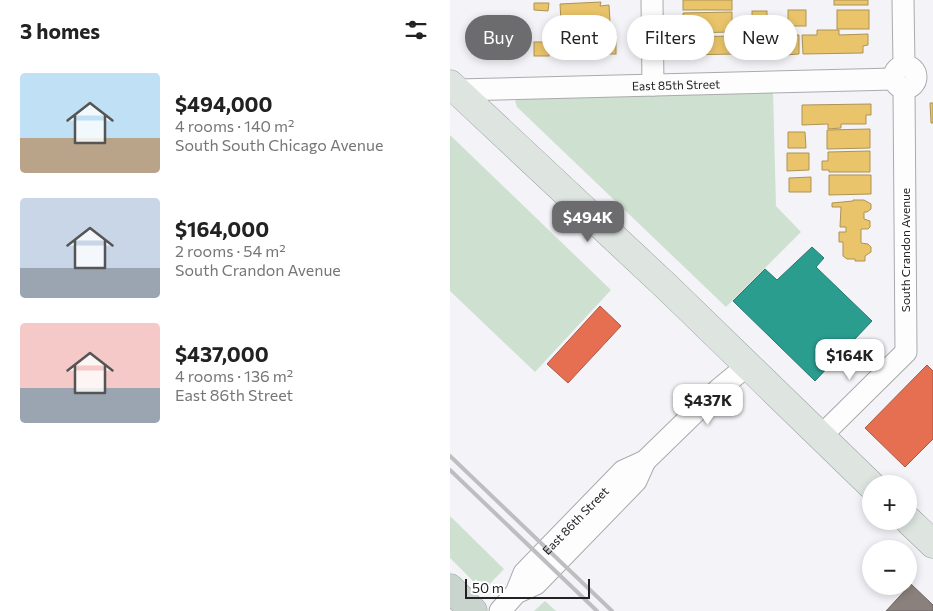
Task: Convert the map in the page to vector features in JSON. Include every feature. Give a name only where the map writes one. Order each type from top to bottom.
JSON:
[{"type":"main road","points":[[453,87],[748,365],[862,476]]},
{"type":"main road","points":[[917,528],[933,544]]},
{"type":"street","points":[[652,0],[653,85]]},
{"type":"street","name":"South Crandon Avenue","points":[[821,436],[906,352],[910,78],[903,0]]},
{"type":"street","name":"East 85th Street","points":[[453,87],[653,85],[910,78]]},
{"type":"street","name":"East 86th Street","points":[[500,611],[516,593],[536,584],[636,481],[645,461],[720,389],[748,365]]},
{"type":"green space","points":[[773,91],[776,206],[801,232],[726,307],[517,107],[515,101],[521,95]]},
{"type":"green space","points":[[450,135],[611,290],[535,372],[450,291]]},
{"type":"green space","points":[[450,516],[504,569],[483,591],[450,558]]},
{"type":"green space","points":[[545,601],[556,611],[534,611]]},
{"type":"building: Homes","points":[[683,0],[732,0],[732,10],[683,10]]},
{"type":"building: Homes","points":[[834,0],[868,0],[868,5],[834,5]]},
{"type":"building: Homes","points":[[601,2],[600,6],[609,5],[610,15],[561,15],[560,4]]},
{"type":"building: Homes","points":[[534,3],[549,3],[548,11],[534,10]]},
{"type":"building: Homes","points":[[788,10],[806,10],[806,26],[797,26],[797,15],[788,15]]},
{"type":"building: Homes","points":[[837,10],[869,10],[869,29],[837,29]]},
{"type":"building: Homes","points":[[752,11],[767,11],[767,15],[752,15]]},
{"type":"building: Homes","points":[[732,12],[732,15],[724,15],[724,32],[714,32],[714,15],[683,15],[683,13]]},
{"type":"building: Homes","points":[[817,30],[839,30],[839,35],[868,34],[868,45],[863,46],[863,53],[803,54],[802,35],[817,35]]},
{"type":"building: Homes","points":[[797,35],[799,35],[799,54],[797,54]]},
{"type":"building: Homes","points":[[714,36],[724,36],[724,54],[714,54]]},
{"type":"building: Homes","points":[[534,42],[542,42],[542,56],[534,56]]},
{"type":"building: Homes","points":[[930,103],[933,103],[933,123],[931,123]]},
{"type":"building: Homes","points":[[871,104],[871,115],[866,115],[866,124],[841,124],[841,128],[828,129],[828,124],[802,125],[802,105]]},
{"type":"building: Homes","points":[[870,129],[870,148],[827,149],[827,130]]},
{"type":"building: Homes","points":[[788,132],[805,132],[806,148],[788,148]]},
{"type":"building: Homes","points":[[870,151],[870,172],[829,172],[829,170],[822,170],[822,161],[828,161],[828,152]]},
{"type":"building: Homes","points":[[787,153],[809,153],[809,170],[787,171]]},
{"type":"building: Homes","points":[[829,175],[871,175],[871,194],[829,195]]},
{"type":"building: Homes","points":[[811,177],[811,192],[789,192],[789,178]]},
{"type":"building: Homes","points":[[864,200],[871,204],[871,209],[864,212],[864,219],[870,221],[870,227],[868,229],[861,229],[861,243],[868,244],[871,247],[871,252],[865,256],[865,261],[855,261],[855,259],[847,259],[843,256],[843,242],[839,242],[839,232],[846,232],[846,227],[840,227],[841,207],[832,207],[832,203]]},
{"type":"building: Shops","points":[[600,306],[621,326],[568,383],[547,364]]},
{"type":"building: Shops","points":[[927,365],[933,371],[933,439],[905,467],[865,428]]},
{"type":"building: Schools","points":[[812,247],[824,258],[816,267],[872,321],[815,381],[733,301],[765,269],[777,280]]},
{"type":"building: Industry","points":[[917,590],[933,605],[933,611],[886,611],[901,595],[917,595]]},
{"type":"railway","points":[[450,456],[612,611]]},
{"type":"railway","points":[[450,470],[597,611]]}]
